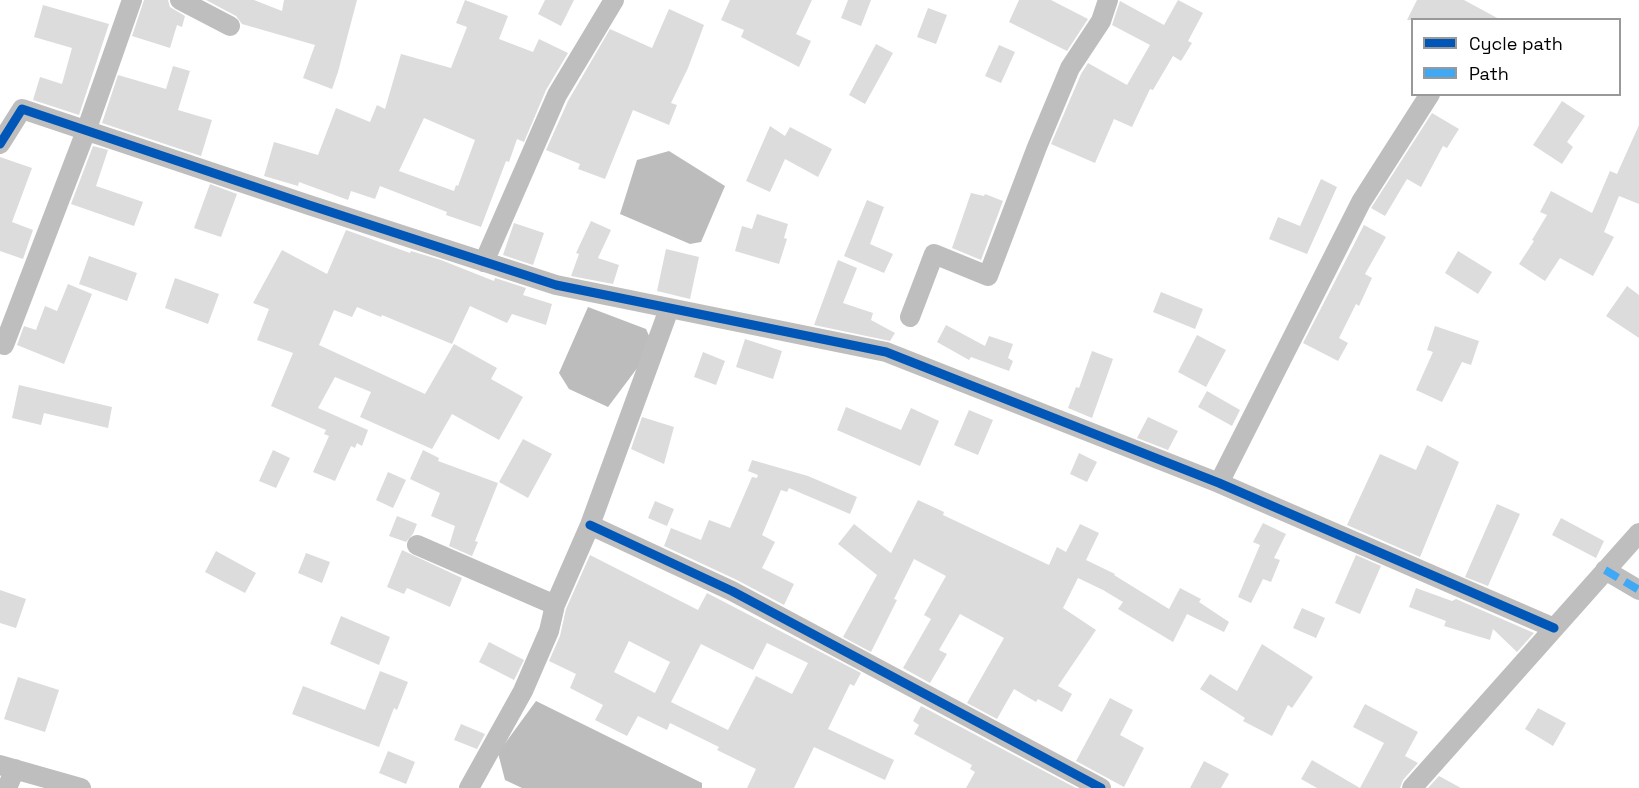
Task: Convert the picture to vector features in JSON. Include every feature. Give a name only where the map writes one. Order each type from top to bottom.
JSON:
[{"type":"street","points":[[4,345],[86,130],[132,0]]},
{"type":"street","points":[[180,0],[230,26]]},
{"type":"street","points":[[484,262],[557,95],[614,0]]},
{"type":"street","points":[[910,317],[934,254],[988,276],[1070,68],[1101,21],[1108,0]]},
{"type":"street","points":[[1219,483],[1361,202],[1429,96]]},
{"type":"street","points":[[0,144],[22,109],[556,285],[886,352],[1219,483],[1554,628]]},
{"type":"street","points":[[469,788],[523,691],[549,631],[555,605],[590,525],[669,309]]},
{"type":"street","points":[[590,525],[732,591],[1101,788]]},
{"type":"street","points":[[1412,788],[1639,532]]},
{"type":"street","points":[[417,545],[555,605]]},
{"type":"street","points":[[1605,570],[1639,590]]},
{"type":"street","points":[[7,788],[8,767],[81,788]]},
{"type":"shaded area","points":[[669,151],[725,186],[701,242],[690,244],[620,214],[637,160]]},
{"type":"shaded area","points":[[588,307],[646,329],[650,338],[638,367],[608,407],[569,389],[559,373]]},
{"type":"shaded area","points":[[536,701],[702,783],[702,788],[522,788],[505,780],[498,753]]},
{"type":"building","points":[[144,0],[168,0],[170,7],[185,16],[182,27],[177,25],[170,48],[132,36]]},
{"type":"building","points":[[206,0],[254,0],[282,11],[284,0],[357,0],[332,89],[303,78],[315,45],[242,24],[236,16]]},
{"type":"building","points":[[465,0],[508,16],[499,39],[533,52],[539,39],[568,53],[546,90],[524,142],[517,139],[509,162],[506,161],[481,227],[446,215],[447,212],[380,186],[375,199],[351,191],[348,200],[299,182],[298,186],[264,176],[274,142],[318,155],[336,108],[370,122],[377,105],[385,109],[401,54],[451,68],[467,27],[456,23]],"holes":[[[424,118],[475,140],[454,191],[399,171]]]},
{"type":"building","points":[[545,0],[574,0],[561,26],[538,14]]},
{"type":"building","points":[[730,0],[812,0],[796,34],[811,41],[799,67],[741,37],[744,30],[721,20]]},
{"type":"building","points":[[848,0],[871,0],[861,26],[841,18]]},
{"type":"building","points":[[1019,0],[1051,0],[1088,19],[1067,51],[1009,22]]},
{"type":"building","points":[[1178,0],[1203,13],[1188,41],[1192,43],[1181,61],[1173,56],[1153,90],[1150,89],[1132,127],[1114,119],[1095,163],[1051,144],[1088,63],[1127,85],[1150,45],[1112,25],[1120,1],[1164,25]]},
{"type":"building","points":[[1417,0],[1464,0],[1497,18],[1411,18],[1407,20]]},
{"type":"building","points":[[43,5],[109,24],[79,115],[33,100],[40,77],[62,84],[72,48],[34,37]]},
{"type":"building","points":[[928,8],[947,15],[936,44],[917,37]]},
{"type":"building","points":[[669,9],[704,25],[688,68],[671,103],[677,105],[669,125],[633,110],[605,179],[578,169],[580,164],[546,150],[568,101],[610,29],[652,48]]},
{"type":"building","points":[[876,44],[893,53],[865,104],[849,95]]},
{"type":"building","points":[[999,45],[1015,52],[1001,83],[985,76]]},
{"type":"building","points":[[173,66],[190,71],[178,110],[212,120],[201,156],[102,123],[118,75],[166,89]]},
{"type":"building","points":[[1562,101],[1585,116],[1567,142],[1573,147],[1562,164],[1533,145]]},
{"type":"building","points":[[1432,113],[1459,129],[1447,148],[1443,146],[1421,187],[1407,179],[1385,216],[1371,208]]},
{"type":"building","points":[[1639,125],[1639,204],[1619,196],[1604,232],[1614,237],[1593,276],[1560,258],[1545,281],[1519,264],[1547,215],[1540,212],[1551,191],[1592,213],[1610,171],[1617,174]]},
{"type":"building","points":[[770,126],[785,136],[790,127],[832,149],[818,177],[785,159],[770,192],[746,181]]},
{"type":"building","points":[[93,146],[108,150],[96,186],[143,202],[134,226],[71,204]]},
{"type":"building","points":[[0,157],[32,168],[12,222],[33,230],[23,259],[0,251]]},
{"type":"building","points":[[1321,179],[1337,187],[1307,254],[1269,239],[1278,217],[1300,226]]},
{"type":"building","points":[[210,184],[237,194],[221,237],[194,228]]},
{"type":"building","points":[[971,193],[984,196],[985,194],[1003,201],[981,260],[952,248]]},
{"type":"building","points":[[867,200],[884,207],[870,244],[893,254],[884,273],[844,256]]},
{"type":"building","points":[[757,214],[788,224],[784,238],[787,239],[779,264],[735,251],[742,226],[752,229]]},
{"type":"building","points":[[591,221],[611,230],[598,258],[619,265],[613,284],[571,276],[579,254],[576,253]]},
{"type":"building","points":[[514,223],[544,233],[533,265],[503,255]]},
{"type":"building","points":[[1364,225],[1386,237],[1365,274],[1372,278],[1359,306],[1356,304],[1339,338],[1348,343],[1338,361],[1303,343]]},
{"type":"building","points":[[346,230],[410,253],[411,251],[441,260],[494,281],[495,278],[526,288],[523,295],[552,304],[546,325],[512,314],[507,323],[470,306],[452,344],[357,307],[352,317],[334,310],[319,345],[425,394],[454,344],[497,368],[491,379],[523,397],[499,440],[452,414],[432,449],[360,417],[371,392],[335,377],[318,408],[368,430],[362,446],[357,443],[355,448],[351,446],[335,481],[313,472],[329,436],[324,434],[326,430],[271,406],[293,353],[257,340],[269,309],[253,303],[282,250],[327,274]]},
{"type":"building","points":[[666,249],[699,257],[690,299],[657,291]]},
{"type":"building","points":[[1458,251],[1492,272],[1478,294],[1445,273]]},
{"type":"building","points":[[89,256],[137,273],[127,301],[79,284]]},
{"type":"building","points":[[838,260],[857,268],[843,303],[873,313],[871,320],[895,333],[890,341],[814,325]]},
{"type":"building","points":[[175,278],[219,294],[208,324],[165,308]]},
{"type":"building","points":[[68,284],[92,294],[64,364],[17,345],[24,326],[36,330],[45,306],[57,311]]},
{"type":"building","points":[[1627,286],[1639,295],[1639,338],[1606,316]]},
{"type":"building","points":[[1161,292],[1203,309],[1195,329],[1153,312]]},
{"type":"building","points":[[946,325],[985,346],[989,336],[1013,344],[1008,358],[1013,361],[1009,371],[971,357],[969,360],[937,342]]},
{"type":"building","points":[[1435,326],[1479,341],[1471,365],[1462,362],[1442,402],[1416,390],[1433,352],[1427,350]]},
{"type":"building","points":[[1197,335],[1226,350],[1206,387],[1178,372]]},
{"type":"building","points":[[745,339],[782,351],[773,379],[736,367]]},
{"type":"building","points":[[1092,351],[1113,359],[1092,418],[1068,408],[1076,387],[1079,388]]},
{"type":"building","points":[[703,352],[725,361],[716,385],[694,377]]},
{"type":"building","points":[[19,385],[112,407],[108,428],[44,413],[41,425],[12,418]]},
{"type":"building","points":[[1207,391],[1240,410],[1232,426],[1198,407]]},
{"type":"building","points":[[846,407],[901,430],[911,408],[939,421],[920,466],[837,430]]},
{"type":"building","points":[[969,410],[993,420],[978,455],[954,445]]},
{"type":"building","points":[[642,417],[674,427],[664,464],[631,449]]},
{"type":"building","points":[[1148,417],[1178,431],[1168,450],[1137,438]]},
{"type":"building","points":[[523,439],[552,454],[528,498],[499,482]]},
{"type":"building","points":[[1427,445],[1459,462],[1420,557],[1347,525],[1380,454],[1416,470]]},
{"type":"building","points":[[273,450],[290,458],[276,488],[259,481]]},
{"type":"building","points":[[423,450],[439,458],[438,461],[498,483],[475,541],[478,542],[472,556],[449,546],[455,526],[431,516],[440,493],[410,479]]},
{"type":"building","points":[[1079,453],[1097,462],[1087,482],[1070,474]]},
{"type":"building","points":[[752,460],[808,476],[857,497],[850,514],[789,488],[787,492],[781,490],[762,535],[775,542],[762,568],[794,584],[784,605],[664,546],[671,528],[701,540],[709,520],[730,528],[752,477],[757,478],[758,475],[748,471]]},
{"type":"building","points":[[388,472],[406,480],[393,508],[376,500]]},
{"type":"building","points":[[918,500],[944,512],[943,515],[1049,565],[1057,547],[1066,552],[1080,524],[1099,533],[1086,560],[1115,574],[1169,609],[1180,588],[1201,599],[1199,602],[1229,622],[1224,632],[1187,614],[1173,642],[1118,609],[1123,602],[1078,578],[1063,608],[1096,630],[1058,686],[1072,694],[1062,712],[1038,699],[1036,702],[1014,689],[997,719],[967,703],[1004,638],[960,614],[939,650],[947,654],[930,683],[903,668],[931,619],[924,615],[946,576],[914,559],[871,652],[843,637],[877,575],[838,544],[854,524],[891,553]]},
{"type":"building","points":[[655,501],[674,509],[667,526],[648,518]]},
{"type":"building","points":[[1497,504],[1520,514],[1488,586],[1465,577]]},
{"type":"building","points":[[397,516],[417,524],[413,534],[406,542],[389,536]]},
{"type":"building","points":[[1561,518],[1604,541],[1596,558],[1552,535]]},
{"type":"building","points":[[1263,523],[1286,534],[1274,558],[1280,560],[1271,582],[1263,579],[1251,603],[1238,597],[1260,545],[1253,542]]},
{"type":"building","points":[[402,550],[462,578],[450,607],[407,588],[404,594],[387,587]]},
{"type":"building","points":[[216,551],[256,573],[245,593],[205,572]]},
{"type":"building","points":[[306,553],[330,562],[322,583],[298,573]]},
{"type":"building","points":[[590,555],[698,610],[707,593],[861,673],[854,686],[850,684],[828,729],[894,760],[885,780],[814,747],[794,788],[747,788],[756,769],[717,750],[719,747],[670,723],[667,730],[638,716],[627,736],[595,720],[603,705],[570,688],[576,674],[549,661],[560,636],[566,609]],"holes":[[[629,641],[670,662],[655,693],[614,672]],[[767,643],[808,663],[792,694],[756,676],[728,730],[671,702],[701,644],[753,670]]]},
{"type":"building","points":[[1356,555],[1381,566],[1360,614],[1335,603]]},
{"type":"building","points":[[1416,588],[1452,601],[1456,599],[1534,633],[1517,652],[1493,629],[1490,640],[1444,626],[1446,621],[1409,607]]},
{"type":"building","points":[[0,590],[26,599],[16,628],[0,623]]},
{"type":"building","points":[[1302,608],[1325,618],[1316,638],[1293,628]]},
{"type":"building","points":[[341,616],[390,637],[379,665],[330,644]]},
{"type":"building","points":[[489,642],[524,660],[514,680],[479,662]]},
{"type":"building","points":[[1262,644],[1313,677],[1292,708],[1288,705],[1272,736],[1243,721],[1245,718],[1200,689],[1210,674],[1237,691]]},
{"type":"building","points":[[380,671],[408,682],[397,710],[394,708],[379,747],[292,714],[303,686],[365,710]]},
{"type":"building","points":[[18,677],[59,690],[45,732],[4,719]]},
{"type":"building","points":[[1110,698],[1133,710],[1120,735],[1144,748],[1124,787],[1076,761]]},
{"type":"building","points":[[1365,704],[1418,732],[1405,756],[1418,763],[1403,780],[1400,788],[1360,788],[1384,743],[1353,727]]},
{"type":"building","points":[[921,706],[1076,788],[966,788],[975,772],[970,769],[972,765],[914,734],[919,725],[913,721]]},
{"type":"building","points":[[1538,708],[1566,723],[1553,746],[1525,729]]},
{"type":"building","points":[[461,724],[485,734],[477,749],[454,740]]},
{"type":"building","points":[[388,751],[415,762],[406,784],[379,773]]},
{"type":"building","points":[[1312,760],[1360,788],[1317,788],[1301,779]]},
{"type":"building","points":[[1204,761],[1229,774],[1221,788],[1190,788]]},
{"type":"building","points":[[1439,776],[1461,788],[1428,788]]},
{"type":"marked path","points":[[1605,570],[1639,590]]},
{"type":"cycle path","points":[[0,144],[22,109],[556,285],[886,352],[1219,483],[1554,628]]},
{"type":"cycle path","points":[[590,525],[732,591],[1101,788]]}]
